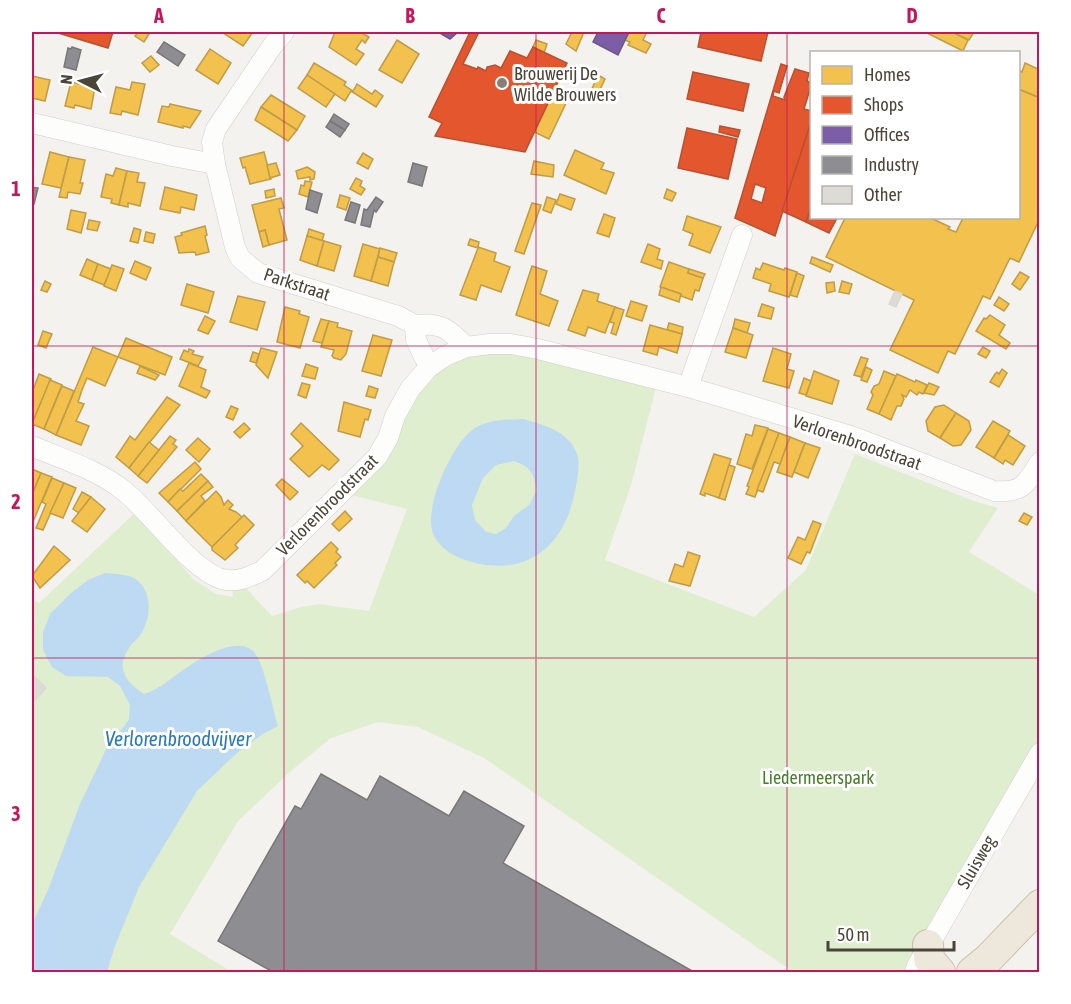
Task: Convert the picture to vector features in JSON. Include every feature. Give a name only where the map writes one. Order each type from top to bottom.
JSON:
[{"type":"highway","points":[[972,972],[989,958],[1040,905]]},
{"type":"highway","points":[[1004,972],[1040,910]]},
{"type":"highway","points":[[928,945],[929,959],[940,972]]},
{"type":"street","name":"Parkstraat","points":[[284,32],[216,129],[212,142],[214,164],[235,247],[240,258],[258,273],[398,316],[415,325],[441,326],[453,333],[466,348]]},
{"type":"street","points":[[32,123],[214,164]]},
{"type":"street","points":[[688,387],[742,235]]},
{"type":"street","points":[[415,325],[416,340],[429,367]]},
{"type":"street","name":"Verlorenbroodstraat","points":[[32,446],[101,475],[124,491],[203,570],[222,579],[241,580],[262,571],[377,457],[410,389],[429,367],[445,356],[466,348],[490,344],[511,344],[538,349],[688,387],[854,437],[994,491],[1009,492],[1032,488],[1040,462]]},
{"type":"street","name":"Sluisweg","points":[[915,972],[928,945],[1040,753]]},
{"type":"green space","name":"Liedermeerspark","points":[[492,348],[657,383],[632,482],[605,560],[754,617],[806,570],[855,454],[971,500],[998,508],[969,552],[1039,595],[1039,741],[906,972],[793,972],[484,758],[418,727],[378,722],[331,738],[292,770],[238,821],[170,934],[232,972],[32,972],[32,599],[39,603],[136,512],[193,579],[216,594],[233,597],[232,588],[244,586],[272,616],[319,604],[369,611],[407,509],[347,494],[431,370]]},
{"type":"water","points":[[523,419],[553,429],[576,450],[578,467],[576,486],[564,524],[555,539],[543,551],[528,560],[512,565],[493,566],[461,558],[442,547],[431,527],[431,513],[435,497],[447,465],[463,439],[477,427],[489,422]],"holes":[[[514,461],[530,471],[537,490],[529,505],[514,516],[506,528],[496,534],[486,532],[475,520],[472,505],[483,478],[496,465]]]},
{"type":"water","name":"Verlorenbroodvijver","points":[[105,573],[134,578],[142,585],[148,597],[149,611],[146,625],[123,660],[124,673],[131,684],[144,694],[165,684],[198,660],[218,650],[228,647],[247,647],[258,658],[278,726],[237,753],[197,791],[139,887],[107,972],[32,972],[33,922],[48,890],[80,804],[110,741],[129,719],[130,705],[120,686],[108,677],[66,676],[52,667],[43,650],[43,632],[50,614],[71,593],[88,580]]},
{"type":"building: Homes","points":[[138,32],[149,34],[144,42],[135,36]]},
{"type":"building: Homes","points":[[224,32],[253,32],[243,46]]},
{"type":"building: Homes","points":[[335,32],[360,32],[369,37],[365,43],[362,40],[356,49],[364,54],[356,65],[329,47]]},
{"type":"building: Homes","points":[[572,32],[584,32],[576,51],[566,44]]},
{"type":"building: Homes","points":[[629,32],[647,32],[643,40],[651,44],[646,53],[628,45],[630,42],[625,40]]},
{"type":"building: Homes","points":[[931,32],[957,32],[956,34],[968,40],[963,51],[929,34]]},
{"type":"building: Homes","points":[[957,32],[974,32],[969,40],[956,34]]},
{"type":"building: Homes","points":[[397,40],[419,54],[402,83],[379,70]]},
{"type":"building: Homes","points":[[536,40],[547,44],[544,53],[533,47]]},
{"type":"building: Homes","points":[[210,49],[231,63],[218,84],[196,70]]},
{"type":"building: Homes","points":[[151,56],[159,65],[150,72],[142,63]]},
{"type":"building: Homes","points":[[314,63],[346,82],[344,85],[353,91],[357,84],[372,94],[375,90],[383,96],[376,107],[351,91],[345,101],[307,75]]},
{"type":"building: Homes","points":[[1025,63],[1040,70],[1040,98],[1020,90],[1020,71],[1022,72]]},
{"type":"building: Homes","points":[[307,75],[335,94],[326,107],[298,88]]},
{"type":"building: Homes","points":[[598,75],[605,79],[597,96],[590,93]]},
{"type":"building: Homes","points":[[32,76],[50,80],[45,101],[32,98]]},
{"type":"building: Homes","points":[[71,82],[95,87],[91,109],[75,105],[74,108],[65,106]]},
{"type":"building: Homes","points":[[132,82],[145,84],[138,115],[122,111],[121,115],[110,113],[116,87],[130,90]]},
{"type":"building: Homes","points":[[1020,90],[1040,98],[1040,218],[1019,262],[1010,258],[990,299],[983,296],[955,354],[948,351],[938,373],[890,350],[914,300],[826,257],[845,219],[933,219],[956,232],[962,219],[1020,219]]},
{"type":"building: Homes","points":[[552,94],[567,101],[549,139],[534,132]]},
{"type":"building: Homes","points":[[271,95],[305,116],[297,130],[261,107]]},
{"type":"building: Homes","points":[[170,104],[201,111],[190,128],[158,122],[162,106],[169,107]]},
{"type":"building: Homes","points":[[261,107],[297,130],[288,141],[255,120]]},
{"type":"building: Homes","points":[[575,150],[604,163],[601,169],[614,173],[606,194],[564,175]]},
{"type":"building: Homes","points":[[50,152],[69,157],[61,188],[42,184]]},
{"type":"building: Homes","points":[[264,152],[271,179],[250,184],[240,158]]},
{"type":"building: Homes","points":[[363,153],[373,159],[368,169],[357,163]]},
{"type":"building: Homes","points":[[69,157],[85,160],[80,183],[83,183],[80,194],[68,192],[67,198],[59,197]]},
{"type":"building: Homes","points":[[534,161],[554,165],[553,177],[531,174]]},
{"type":"building: Homes","points":[[276,163],[280,175],[270,178],[267,165]]},
{"type":"building: Homes","points":[[307,167],[315,172],[314,179],[310,180],[310,177],[298,179],[296,171]]},
{"type":"building: Homes","points":[[116,168],[127,171],[119,205],[111,203],[112,199],[101,197],[106,174],[113,176]]},
{"type":"building: Homes","points":[[127,171],[139,173],[137,182],[145,183],[140,206],[128,203],[128,207],[119,205]]},
{"type":"building: Homes","points":[[356,178],[362,181],[360,186],[365,189],[361,195],[350,189]]},
{"type":"building: Homes","points":[[305,181],[312,182],[308,197],[299,194],[301,185],[304,186]]},
{"type":"building: Homes","points":[[165,187],[197,195],[194,210],[181,207],[180,213],[160,209]]},
{"type":"building: Homes","points":[[274,189],[275,196],[266,198],[265,191]]},
{"type":"building: Homes","points":[[667,189],[676,193],[672,201],[664,198]]},
{"type":"building: Homes","points":[[560,194],[575,199],[571,210],[556,204]]},
{"type":"building: Homes","points":[[340,195],[350,198],[346,210],[337,207]]},
{"type":"building: Homes","points":[[547,197],[556,200],[551,213],[543,210]]},
{"type":"building: Homes","points":[[281,198],[284,208],[279,209],[287,240],[269,245],[265,230],[259,232],[252,205]]},
{"type":"building: Homes","points":[[532,203],[541,205],[524,254],[515,251]]},
{"type":"building: Homes","points":[[71,210],[86,213],[81,233],[67,229]]},
{"type":"building: Homes","points":[[604,214],[615,218],[609,237],[597,233]]},
{"type":"building: Homes","points":[[687,216],[721,227],[710,253],[689,245],[693,234],[683,230]]},
{"type":"building: Homes","points":[[89,220],[100,222],[97,231],[87,229]]},
{"type":"building: Homes","points":[[205,226],[209,252],[196,255],[195,252],[179,253],[175,237]]},
{"type":"building: Homes","points":[[134,228],[141,230],[138,243],[130,241]]},
{"type":"building: Homes","points":[[309,229],[324,234],[322,241],[307,236]]},
{"type":"building: Homes","points":[[265,230],[269,245],[263,247],[259,232]]},
{"type":"building: Homes","points":[[146,232],[155,234],[153,243],[144,241]]},
{"type":"building: Homes","points":[[307,236],[324,241],[317,266],[300,260]]},
{"type":"building: Homes","points":[[470,239],[479,242],[478,247],[496,253],[494,261],[510,267],[501,292],[481,285],[476,300],[460,295],[478,248],[468,245]]},
{"type":"building: Homes","points":[[324,241],[341,246],[334,271],[317,266]]},
{"type":"building: Homes","points":[[363,244],[380,249],[371,281],[354,276]]},
{"type":"building: Homes","points":[[648,244],[660,249],[657,259],[663,261],[661,269],[641,262]]},
{"type":"building: Homes","points":[[380,248],[397,253],[394,262],[378,257]]},
{"type":"building: Homes","points":[[378,257],[394,262],[388,286],[371,281]]},
{"type":"building: Homes","points":[[812,257],[833,265],[830,272],[810,263]]},
{"type":"building: Homes","points":[[87,259],[98,264],[92,280],[80,275]]},
{"type":"building: Homes","points":[[135,261],[151,268],[146,280],[130,273]]},
{"type":"building: Homes","points":[[669,262],[689,269],[688,273],[703,278],[699,291],[695,290],[692,300],[660,287]]},
{"type":"building: Homes","points":[[763,263],[797,272],[789,297],[769,291],[771,284],[753,278],[756,268],[760,270]]},
{"type":"building: Homes","points":[[98,264],[111,269],[104,285],[92,280]]},
{"type":"building: Homes","points":[[112,265],[124,269],[116,291],[104,286]]},
{"type":"building: Homes","points":[[532,266],[547,271],[540,294],[558,301],[549,326],[516,315]]},
{"type":"building: Homes","points":[[689,269],[705,274],[703,278],[688,273]]},
{"type":"building: Homes","points":[[1020,272],[1029,277],[1020,290],[1012,284]]},
{"type":"building: Homes","points":[[797,273],[804,276],[797,297],[790,295]]},
{"type":"building: Homes","points":[[45,281],[51,284],[47,292],[41,290]]},
{"type":"building: Homes","points":[[842,281],[852,284],[849,294],[839,292]]},
{"type":"building: Homes","points":[[834,282],[835,291],[827,293],[826,283]]},
{"type":"building: Homes","points":[[187,284],[214,292],[208,313],[181,305]]},
{"type":"building: Homes","points":[[661,287],[681,294],[679,302],[659,295]]},
{"type":"building: Homes","points":[[583,290],[599,294],[597,301],[615,307],[605,333],[588,327],[585,336],[568,330]]},
{"type":"building: Homes","points":[[238,296],[265,302],[257,330],[230,322]]},
{"type":"building: Homes","points":[[999,297],[1009,304],[1004,311],[994,305]]},
{"type":"building: Homes","points":[[631,301],[647,306],[642,321],[626,316]]},
{"type":"building: Homes","points":[[762,304],[774,308],[771,319],[758,316]]},
{"type":"building: Homes","points":[[285,307],[300,311],[299,314],[309,317],[300,348],[277,342]]},
{"type":"building: Homes","points":[[615,307],[624,310],[616,335],[611,333],[614,323],[610,322]]},
{"type":"building: Homes","points":[[990,315],[1005,325],[999,335],[1010,343],[1006,349],[976,331],[984,318]]},
{"type":"building: Homes","points":[[205,316],[215,321],[208,334],[198,330]]},
{"type":"building: Homes","points":[[321,319],[329,321],[322,343],[313,341]]},
{"type":"building: Homes","points":[[735,319],[750,323],[747,333],[733,328]]},
{"type":"building: Homes","points":[[329,321],[338,323],[337,327],[352,331],[346,354],[341,360],[332,356],[334,350],[321,347]]},
{"type":"building: Homes","points":[[669,323],[683,327],[682,334],[667,330]]},
{"type":"building: Homes","points":[[650,325],[682,334],[677,353],[659,347],[657,355],[643,351]]},
{"type":"building: Homes","points":[[733,328],[753,335],[746,358],[725,352]]},
{"type":"building: Homes","points":[[43,331],[52,334],[46,348],[38,345]]},
{"type":"building: Homes","points":[[373,335],[392,340],[381,376],[362,371]]},
{"type":"building: Homes","points":[[126,338],[172,357],[165,375],[118,357]]},
{"type":"building: Homes","points":[[93,347],[118,357],[105,386],[87,378],[78,402],[84,404],[76,421],[89,426],[81,445],[56,435]]},
{"type":"building: Homes","points":[[983,347],[990,351],[986,358],[978,354]]},
{"type":"building: Homes","points":[[261,348],[277,352],[268,378],[256,365]]},
{"type":"building: Homes","points":[[773,348],[791,354],[787,369],[794,371],[789,388],[763,381]]},
{"type":"building: Homes","points":[[189,349],[194,351],[192,354],[203,357],[198,366],[180,359],[184,350],[188,352]]},
{"type":"building: Homes","points":[[253,352],[259,354],[256,363],[250,361]]},
{"type":"building: Homes","points":[[861,357],[868,359],[861,377],[854,375]]},
{"type":"building: Homes","points":[[189,363],[206,370],[201,387],[210,391],[206,398],[179,386]]},
{"type":"building: Homes","points":[[306,364],[318,368],[315,379],[302,376]]},
{"type":"building: Homes","points":[[140,366],[159,375],[155,380],[137,373]]},
{"type":"building: Homes","points":[[866,367],[872,370],[867,382],[861,380]]},
{"type":"building: Homes","points":[[1002,369],[1007,373],[999,387],[990,382]]},
{"type":"building: Homes","points":[[814,371],[839,381],[832,404],[806,396]]},
{"type":"building: Homes","points":[[884,371],[896,376],[879,414],[867,409],[873,395],[871,392],[874,386],[879,384]]},
{"type":"building: Homes","points":[[39,374],[51,379],[32,424],[32,393]]},
{"type":"building: Homes","points":[[897,374],[927,385],[923,394],[919,392],[917,395],[910,390],[906,397],[902,395],[904,399],[901,406],[897,406],[891,420],[879,414]]},
{"type":"building: Homes","points":[[804,378],[811,381],[806,395],[799,393]]},
{"type":"building: Homes","points":[[50,380],[62,385],[44,429],[32,424]]},
{"type":"building: Homes","points":[[302,383],[310,385],[306,398],[298,395]]},
{"type":"building: Homes","points":[[929,383],[939,387],[934,395],[924,393]]},
{"type":"building: Homes","points":[[62,386],[74,391],[56,435],[44,429]]},
{"type":"building: Homes","points":[[369,386],[378,389],[375,398],[366,396]]},
{"type":"building: Homes","points":[[167,397],[180,405],[129,468],[116,457],[130,436],[135,440]]},
{"type":"building: Homes","points":[[344,402],[371,410],[368,420],[365,419],[360,437],[338,431]]},
{"type":"building: Homes","points":[[944,405],[956,413],[940,438],[928,431],[926,421],[935,407]]},
{"type":"building: Homes","points":[[231,406],[238,409],[233,420],[226,417]]},
{"type":"building: Homes","points":[[956,413],[969,421],[971,430],[961,445],[953,446],[940,438]]},
{"type":"building: Homes","points":[[993,421],[1010,431],[994,458],[976,447]]},
{"type":"building: Homes","points":[[244,423],[250,429],[240,438],[234,432]]},
{"type":"building: Homes","points":[[301,423],[339,460],[329,470],[322,465],[309,477],[290,459],[303,446],[291,434]]},
{"type":"building: Homes","points":[[755,425],[768,428],[752,469],[737,464],[746,434],[752,436]]},
{"type":"building: Homes","points":[[768,429],[779,433],[755,497],[746,494],[749,487],[747,486]]},
{"type":"building: Homes","points":[[779,433],[790,437],[780,464],[774,462],[763,492],[757,490]]},
{"type":"building: Homes","points":[[1008,435],[1025,446],[1013,465],[1005,460],[1003,464],[994,458]]},
{"type":"building: Homes","points":[[170,436],[176,440],[173,444],[177,447],[147,483],[138,476]]},
{"type":"building: Homes","points":[[790,437],[805,443],[792,477],[777,472]]},
{"type":"building: Homes","points":[[198,438],[210,449],[199,462],[186,450]]},
{"type":"building: Homes","points":[[149,442],[159,450],[138,476],[129,468]]},
{"type":"building: Homes","points":[[805,443],[820,448],[808,478],[794,472]]},
{"type":"building: Homes","points":[[714,454],[731,459],[719,498],[705,493],[705,496],[700,494]]},
{"type":"building: Homes","points":[[195,462],[201,469],[168,502],[159,493]]},
{"type":"building: Homes","points":[[729,465],[735,467],[725,500],[719,498]]},
{"type":"building: Homes","points":[[32,469],[41,473],[32,495]]},
{"type":"building: Homes","points":[[41,473],[52,477],[32,524],[32,495]]},
{"type":"building: Homes","points":[[201,474],[208,481],[177,511],[168,502],[180,489],[183,491]]},
{"type":"building: Homes","points":[[52,478],[64,483],[43,530],[36,528],[46,504],[42,502]]},
{"type":"building: Homes","points":[[282,479],[298,492],[290,500],[276,485]]},
{"type":"building: Homes","points":[[208,481],[213,487],[201,496],[205,501],[186,521],[177,511]]},
{"type":"building: Homes","points":[[64,483],[76,488],[63,518],[50,513]]},
{"type":"building: Homes","points":[[216,491],[224,505],[228,500],[233,505],[229,509],[242,517],[212,547],[186,521]]},
{"type":"building: Homes","points":[[82,492],[91,497],[79,513],[73,509]]},
{"type":"building: Homes","points":[[91,497],[105,509],[87,532],[72,521]]},
{"type":"building: Homes","points":[[345,511],[352,519],[339,531],[332,524]]},
{"type":"building: Homes","points":[[1024,513],[1032,517],[1027,525],[1019,521]]},
{"type":"building: Homes","points":[[244,515],[254,525],[235,545],[238,548],[225,560],[212,550],[212,547]]},
{"type":"building: Homes","points":[[813,521],[821,524],[810,553],[807,552],[801,564],[788,558],[798,537],[805,540]]},
{"type":"building: Homes","points":[[331,542],[338,549],[336,552],[341,557],[335,563],[337,565],[314,588],[297,575]]},
{"type":"building: Homes","points":[[54,546],[70,560],[40,588],[32,576]]},
{"type":"building: Homes","points":[[688,552],[700,556],[690,586],[669,581],[675,564],[683,567]]},
{"type":"building: Shops","points":[[55,32],[113,32],[108,48]]},
{"type":"building: Shops","name":"Brouwerij De Wilde Brouwers","points":[[470,32],[479,32],[463,64],[477,69],[478,67],[486,71],[487,67],[495,65],[501,68],[510,51],[527,58],[533,47],[567,63],[525,152],[435,136],[442,123],[429,117]]},
{"type":"building: Shops","points":[[701,32],[768,32],[761,61],[698,47]]},
{"type":"building: Shops","points":[[781,64],[787,66],[779,93],[774,91],[773,96],[785,100],[784,97],[795,69],[809,73],[807,81],[810,82],[810,90],[804,109],[810,110],[810,125],[775,236],[735,218]],"holes":[[[755,184],[766,188],[762,203],[751,199]]]},
{"type":"building: Shops","points":[[693,72],[749,84],[743,111],[687,99]]},
{"type":"building: Shops","points":[[810,125],[810,211],[806,222],[782,211]]},
{"type":"building: Shops","points":[[720,126],[740,130],[738,137],[719,132]]},
{"type":"building: Shops","points":[[687,128],[737,139],[728,179],[678,168]]},
{"type":"building: Shops","points":[[810,211],[810,219],[836,219],[829,233],[806,222]]},
{"type":"building: Offices","points":[[438,32],[458,32],[450,39]]},
{"type":"building: Offices","points":[[598,32],[629,32],[618,55],[593,42]]},
{"type":"building: Industry","points":[[164,42],[185,55],[178,66],[157,52]]},
{"type":"building: Industry","points":[[68,48],[81,50],[76,70],[64,67]]},
{"type":"building: Industry","points":[[334,114],[349,124],[345,130],[330,121]]},
{"type":"building: Industry","points":[[330,121],[345,130],[340,137],[326,127]]},
{"type":"building: Industry","points":[[413,163],[427,167],[422,186],[408,182]]},
{"type":"building: Industry","points":[[32,187],[38,188],[34,204],[32,204]]},
{"type":"building: Industry","points":[[310,190],[322,194],[317,213],[306,209]]},
{"type":"building: Industry","points":[[376,197],[383,202],[376,212],[374,210],[370,227],[361,225],[364,209],[367,210]]},
{"type":"building: Industry","points":[[351,202],[360,205],[355,223],[345,220]]},
{"type":"building: Industry","points":[[321,774],[367,800],[380,776],[449,816],[464,791],[524,826],[503,863],[694,972],[273,972],[218,941],[295,806],[301,809]]},
{"type":"building: Other","points":[[895,291],[902,294],[896,307],[889,304]]},
{"type":"building: Other","points":[[32,674],[46,688],[34,701],[32,701]]},
{"type":"place","name":"Brouwerij De Wilde Brouwers","points":[[502,83]]}]
